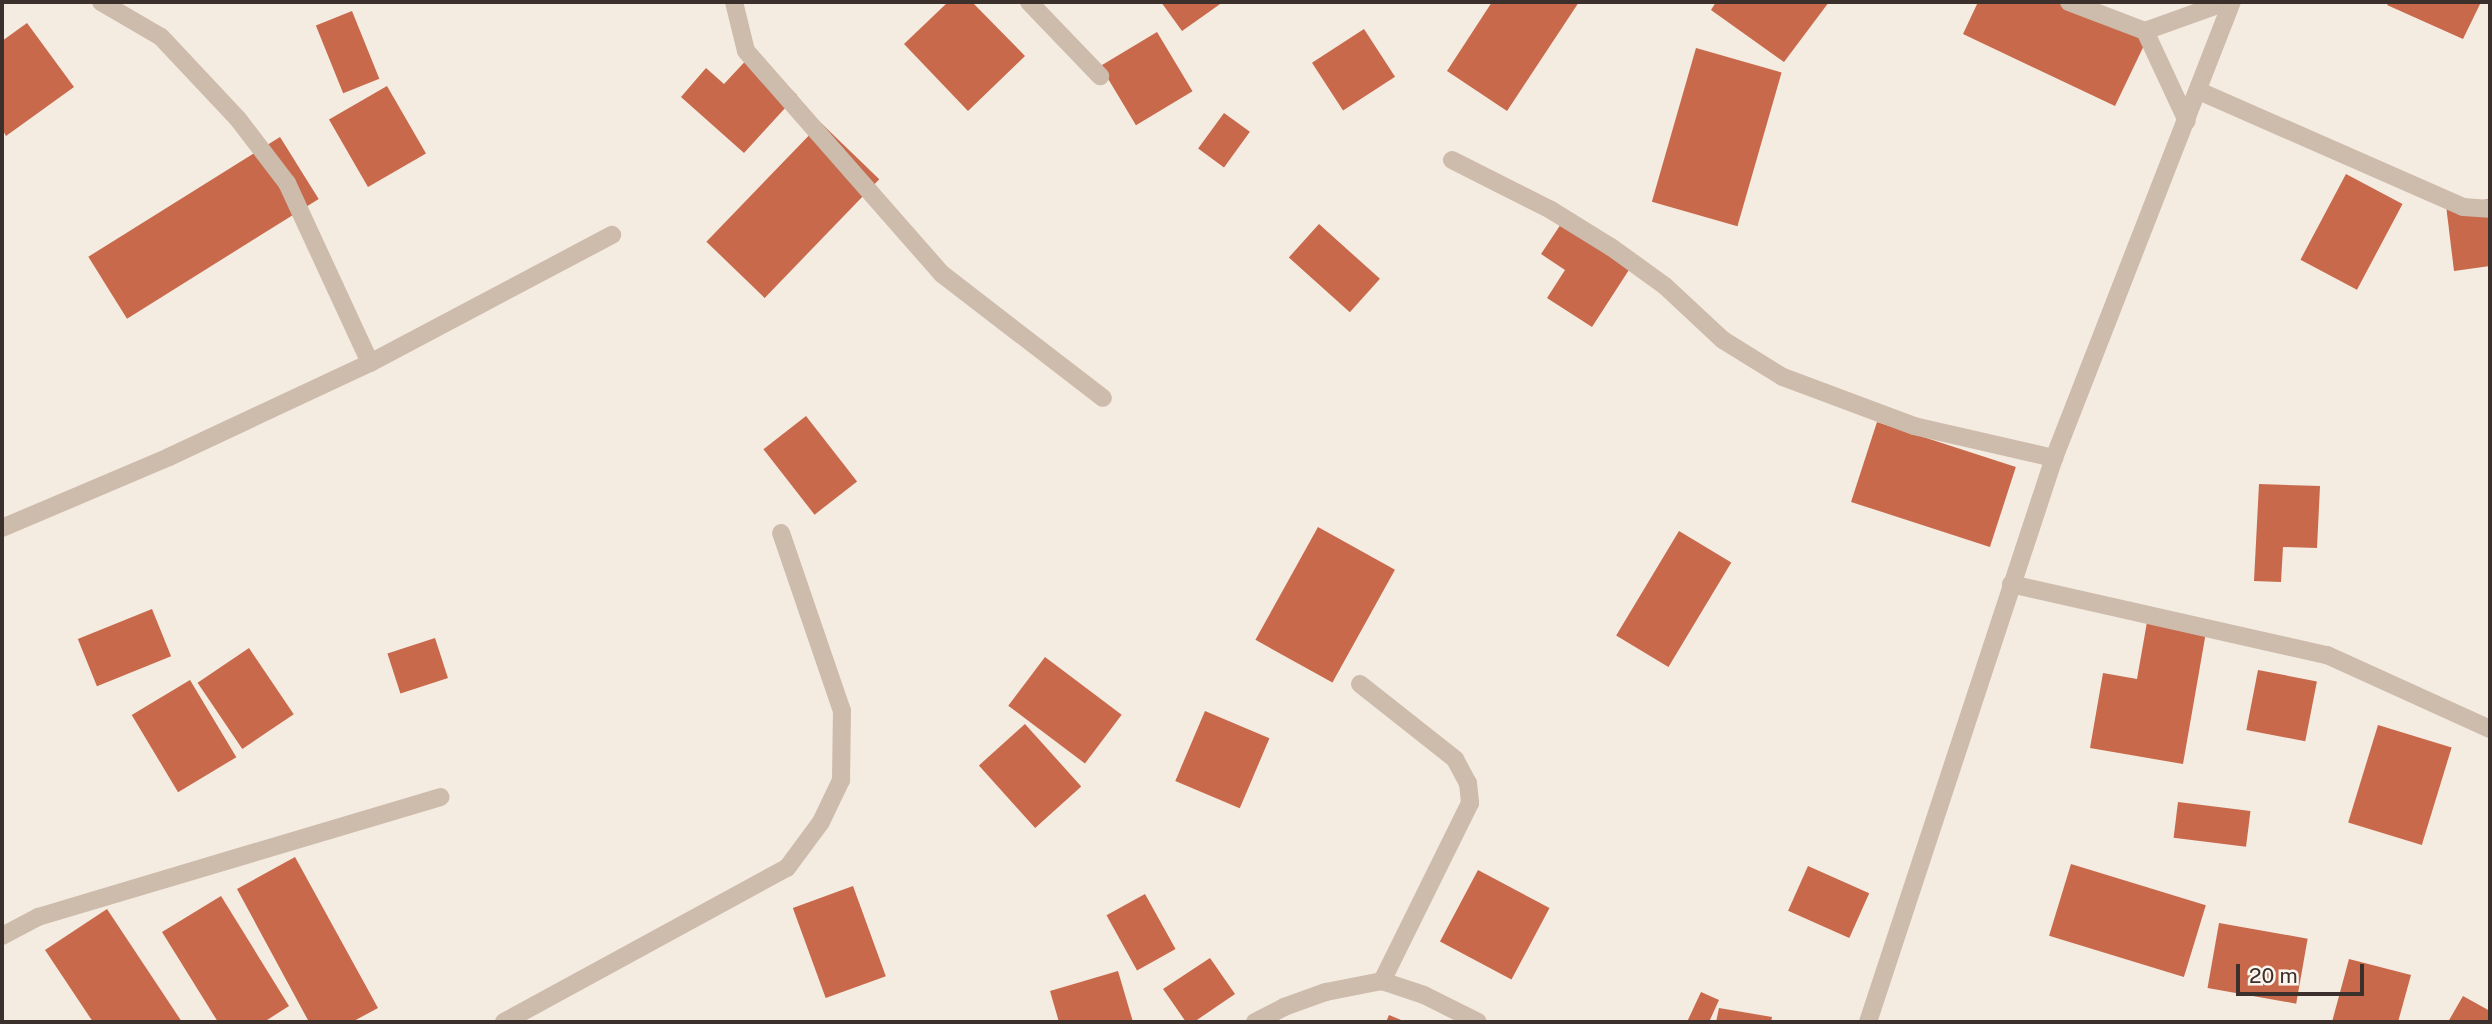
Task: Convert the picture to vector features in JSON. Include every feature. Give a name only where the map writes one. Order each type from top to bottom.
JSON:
[{"type":"street","points":[[102,2],[161,37],[238,119],[286,183],[370,363]]},
{"type":"street","points":[[734,2],[746,51],[942,274],[1103,398]]},
{"type":"street","points":[[1029,2],[1100,76]]},
{"type":"street","points":[[2069,2],[2145,32],[2227,2]]},
{"type":"street","points":[[1868,1022],[2054,458],[2232,2]]},
{"type":"street","points":[[2145,32],[2187,121]]},
{"type":"street","points":[[2199,90],[2463,207],[2490,209]]},
{"type":"street","points":[[1452,160],[1551,210],[1611,247],[1665,286],[1723,340],[1783,377],[1914,426],[2054,458]]},
{"type":"street","points":[[2,528],[169,457],[370,363],[612,235]]},
{"type":"street","points":[[504,1022],[787,868],[821,822],[841,780],[842,711],[781,533]]},
{"type":"street","points":[[2011,584],[2326,655],[2490,729]]},
{"type":"street","points":[[1360,684],[1455,759],[1468,783],[1470,803],[1381,981]]},
{"type":"street","points":[[2,936],[38,917],[440,797]]},
{"type":"street","points":[[1255,1022],[1284,1007],[1326,992],[1381,981],[1424,995],[1478,1022]]},
{"type":"building","points":[[948,2],[972,2],[1025,56],[968,111],[904,44]]},
{"type":"building","points":[[1161,2],[1223,2],[1182,31]]},
{"type":"building","points":[[1492,2],[1579,2],[1507,111],[1447,71]]},
{"type":"building","points":[[1716,2],[1829,2],[1784,62],[1711,10]]},
{"type":"building","points":[[1978,2],[2075,2],[2148,37],[2115,106],[1963,34]]},
{"type":"building","points":[[2389,2],[2481,2],[2463,39],[2387,5]]},
{"type":"building","points":[[352,11],[379,79],[343,93],[316,26]]},
{"type":"building","points":[[27,23],[74,87],[6,136],[2,129],[2,41]]},
{"type":"building","points":[[1364,29],[1395,77],[1343,111],[1312,63]]},
{"type":"building","points":[[1157,32],[1193,91],[1136,125],[1100,66]]},
{"type":"building","points":[[1696,48],[1782,73],[1737,226],[1652,202]]},
{"type":"building","points":[[752,54],[797,95],[744,153],[681,97],[706,68],[724,84]]},
{"type":"building","points":[[387,86],[426,154],[368,187],[329,120]]},
{"type":"building","points":[[1224,113],[1250,132],[1224,167],[1198,149]]},
{"type":"building","points":[[821,123],[879,179],[765,298],[706,242]]},
{"type":"building","points":[[280,137],[319,199],[127,319],[88,257]]},
{"type":"building","points":[[2346,174],[2403,204],[2357,290],[2300,260]]},
{"type":"building","points":[[2490,199],[2490,266],[2454,271],[2446,205]]},
{"type":"building","points":[[1567,215],[1636,259],[1592,327],[1547,298],[1565,270],[1541,254]]},
{"type":"building","points":[[1319,224],[1380,279],[1350,312],[1289,257]]},
{"type":"building","points":[[806,416],[857,481],[815,515],[763,449]]},
{"type":"building","points":[[1877,422],[2016,467],[1990,547],[1851,502]]},
{"type":"building","points":[[2259,484],[2320,486],[2317,548],[2283,547],[2281,582],[2254,581]]},
{"type":"building","points":[[1318,527],[1395,570],[1332,682],[1255,640]]},
{"type":"building","points":[[1679,531],[1731,562],[1668,667],[1616,636]]},
{"type":"building","points":[[152,609],[171,656],[97,686],[78,639]]},
{"type":"building","points":[[2147,622],[2206,632],[2183,764],[2090,748],[2103,673],[2137,679]]},
{"type":"building","points":[[435,638],[448,678],[400,693],[387,653]]},
{"type":"building","points":[[249,648],[294,714],[242,749],[198,683]]},
{"type":"building","points":[[1045,657],[1122,715],[1085,763],[1008,706]]},
{"type":"building","points":[[2258,670],[2317,681],[2305,741],[2246,730]]},
{"type":"building","points":[[190,680],[236,757],[178,792],[132,715]]},
{"type":"building","points":[[1205,711],[1269,738],[1240,808],[1175,781]]},
{"type":"building","points":[[1025,724],[1081,786],[1035,828],[979,765]]},
{"type":"building","points":[[2378,725],[2452,748],[2422,845],[2348,823]]},
{"type":"building","points":[[2178,802],[2250,811],[2246,847],[2174,838]]},
{"type":"building","points":[[295,857],[378,1008],[352,1022],[309,1022],[237,889]]},
{"type":"building","points":[[2071,864],[2206,905],[2184,977],[2049,936]]},
{"type":"building","points":[[1808,866],[1869,893],[1849,938],[1788,911]]},
{"type":"building","points":[[1478,870],[1550,908],[1511,980],[1440,942]]},
{"type":"building","points":[[853,886],[886,976],[826,998],[793,908]]},
{"type":"building","points":[[1145,894],[1176,949],[1137,970],[1107,915]]},
{"type":"building","points":[[221,896],[289,1006],[264,1022],[218,1022],[162,932]]},
{"type":"building","points":[[107,909],[182,1022],[93,1022],[45,950]]},
{"type":"building","points":[[2219,923],[2308,939],[2296,1004],[2208,988]]},
{"type":"building","points":[[1210,958],[1235,994],[1194,1022],[1186,1022],[1163,989]]},
{"type":"building","points":[[2349,959],[2411,975],[2398,1022],[2332,1022]]},
{"type":"building","points":[[1118,971],[1133,1022],[1059,1022],[1050,991]]},
{"type":"building","points":[[1701,992],[1719,1000],[1709,1022],[1687,1022]]},
{"type":"building","points":[[2463,996],[2490,1011],[2490,1022],[2448,1022]]},
{"type":"building","points":[[1719,1008],[1772,1017],[1771,1022],[1716,1022]]},
{"type":"building","points":[[1389,1015],[1406,1022],[1386,1022]]}]
